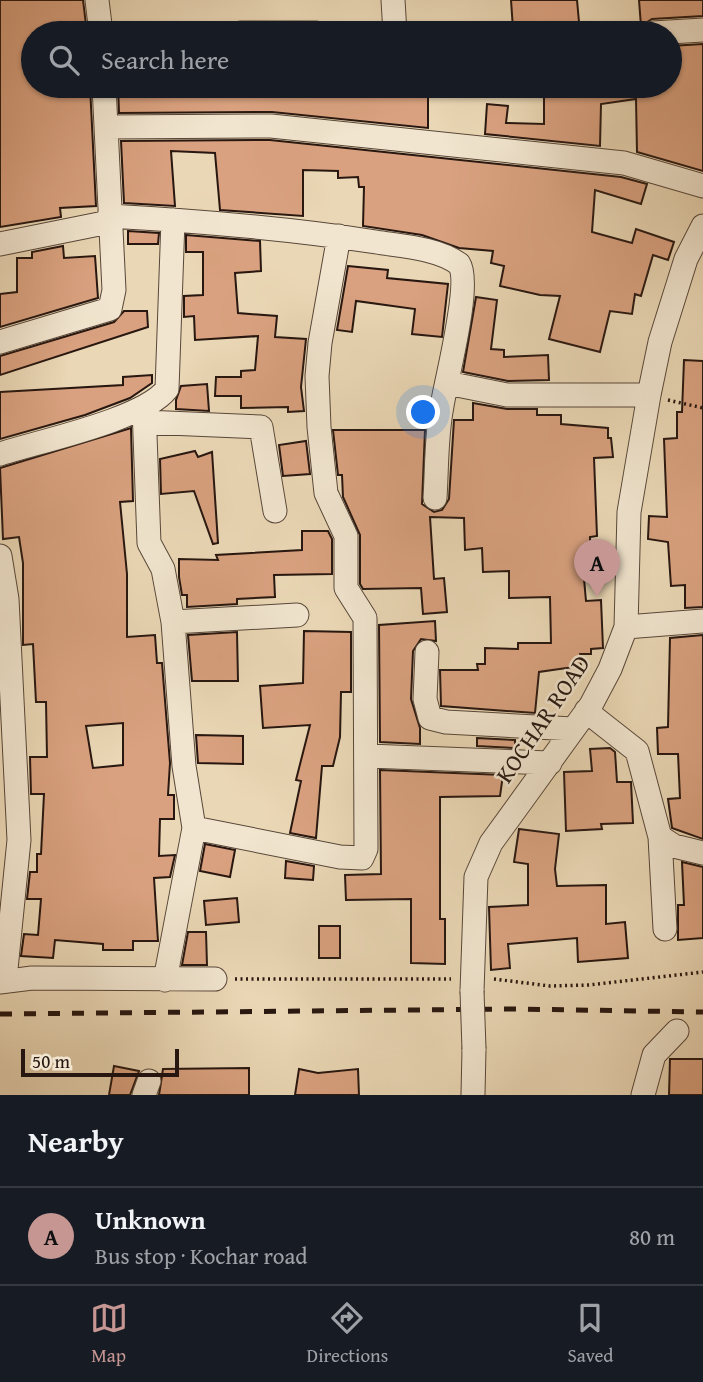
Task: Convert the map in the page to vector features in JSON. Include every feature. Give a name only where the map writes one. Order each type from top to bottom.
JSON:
[{"type":"street","points":[[97,0],[100,21]]},
{"type":"street","points":[[393,0],[394,21]]},
{"type":"street","points":[[682,31],[703,30]]},
{"type":"street","points":[[0,342],[110,309],[114,290],[105,98]]},
{"type":"street","points":[[106,127],[271,126],[624,163],[703,186]]},
{"type":"street","points":[[0,244],[109,219],[173,220],[340,236],[452,259],[463,269],[458,326],[442,406],[435,498]]},
{"type":"street","points":[[165,980],[194,828],[184,766],[173,622],[163,569],[149,543],[144,415],[161,397],[169,377],[173,220]]},
{"type":"street","name":"KOCHAR ROAD","points":[[473,1095],[471,945],[476,877],[491,843],[580,720],[610,669],[626,627],[629,512],[649,395],[667,318],[686,259],[703,226]]},
{"type":"street","points":[[194,828],[324,854],[362,858],[368,831],[365,618],[346,587],[346,536],[326,493],[318,427],[317,376],[320,343],[340,236]]},
{"type":"street","points":[[447,383],[507,395],[649,395]]},
{"type":"street","points":[[0,454],[144,415],[261,427],[275,511]]},
{"type":"street","points":[[0,556],[7,599],[6,728],[19,840],[2,980],[215,979]]},
{"type":"street","points":[[173,622],[297,615]]},
{"type":"street","points":[[626,627],[703,621]]},
{"type":"street","points":[[428,652],[425,699],[430,718],[446,722],[580,720],[636,751],[660,837],[665,929]]},
{"type":"street","points":[[368,756],[550,763]]},
{"type":"street","points":[[660,837],[674,846],[703,853]]},
{"type":"street","points":[[643,1095],[654,1055],[677,1031]]},
{"type":"path","points":[[649,395],[703,408]]},
{"type":"building","points":[[0,0],[83,0],[86,21],[21,21],[21,98],[91,98],[96,206],[60,208],[61,217],[0,227]]},
{"type":"building","points":[[511,0],[577,0],[579,21],[512,21]]},
{"type":"building","points":[[639,0],[703,0],[703,16],[641,21]]},
{"type":"building","points":[[703,44],[703,171],[637,152],[636,99],[601,104],[600,146],[485,134],[487,104],[508,106],[506,123],[544,124],[544,98],[682,98],[682,45]]},
{"type":"building","points":[[118,98],[428,98],[428,128],[272,112],[119,113]]},
{"type":"building","points":[[270,140],[621,177],[647,184],[641,204],[595,190],[592,232],[632,243],[636,229],[674,242],[668,260],[653,255],[641,296],[635,294],[632,314],[610,311],[600,352],[549,339],[560,296],[540,295],[500,286],[504,266],[491,263],[493,251],[459,248],[422,235],[363,226],[364,187],[359,187],[358,177],[338,178],[338,171],[303,170],[303,216],[220,210],[215,153],[171,151],[175,206],[124,203],[121,141]]},
{"type":"building","points":[[128,231],[159,233],[158,244],[128,244]]},
{"type":"building","points":[[186,235],[260,241],[261,271],[235,273],[238,313],[277,316],[275,337],[306,339],[301,387],[304,411],[288,412],[288,407],[241,408],[241,396],[215,396],[216,377],[241,377],[241,371],[255,370],[258,336],[195,340],[194,316],[184,317],[184,296],[203,295],[203,252],[186,252]]},
{"type":"building","points":[[63,246],[64,258],[95,256],[98,298],[0,327],[0,294],[17,292],[17,258],[32,258],[32,252]]},
{"type":"building","points":[[348,266],[388,270],[387,278],[448,284],[442,337],[412,334],[415,309],[356,301],[352,332],[337,330]]},
{"type":"building","points":[[476,297],[497,300],[491,349],[504,350],[504,357],[548,355],[549,380],[508,381],[463,372]]},
{"type":"building","points":[[124,311],[147,311],[148,327],[0,375],[0,356],[114,322]]},
{"type":"building","points":[[684,360],[703,361],[703,607],[685,608],[685,585],[671,586],[668,542],[648,539],[649,516],[667,517],[664,439],[677,438],[677,412],[682,412]]},
{"type":"building","points":[[152,375],[152,383],[130,398],[85,415],[0,439],[0,392],[123,385],[123,377]]},
{"type":"building","points":[[207,384],[209,411],[176,409],[181,386]]},
{"type":"building","points":[[473,403],[507,409],[537,409],[537,415],[561,415],[561,424],[608,428],[608,438],[611,438],[613,457],[594,458],[597,536],[590,537],[591,567],[583,567],[586,601],[601,600],[603,648],[591,649],[591,654],[580,654],[581,666],[539,672],[535,713],[441,706],[440,670],[478,670],[477,664],[485,664],[485,648],[518,649],[518,643],[551,643],[550,597],[509,598],[509,571],[483,572],[482,548],[465,550],[464,518],[430,517],[434,579],[444,578],[447,612],[423,614],[421,588],[363,589],[360,584],[360,535],[343,497],[342,475],[338,475],[333,430],[425,430],[422,504],[434,512],[442,510],[449,499],[454,420],[473,420]]},
{"type":"building","points":[[131,428],[133,501],[120,502],[127,574],[127,637],[155,635],[157,663],[162,663],[170,763],[168,795],[174,795],[174,819],[160,819],[159,856],[175,855],[170,877],[154,878],[158,941],[133,941],[133,950],[103,950],[103,944],[55,940],[53,958],[21,956],[24,934],[38,935],[41,899],[27,899],[30,872],[37,872],[37,854],[41,854],[44,794],[31,794],[30,757],[47,757],[46,702],[36,702],[33,644],[23,645],[23,563],[19,537],[3,539],[0,468]],"holes":[[[123,723],[123,765],[93,768],[86,726]]]},
{"type":"building","points":[[306,441],[310,474],[283,476],[279,445]]},
{"type":"building","points":[[195,451],[198,457],[212,452],[218,543],[213,544],[194,491],[161,494],[160,459]]},
{"type":"building","points":[[302,531],[328,531],[332,539],[332,574],[274,575],[275,597],[237,599],[237,604],[187,607],[187,595],[182,595],[179,577],[179,559],[218,560],[216,555],[302,550]]},
{"type":"building","points":[[435,621],[436,641],[421,639],[413,651],[411,699],[420,728],[420,744],[380,742],[379,625]]},
{"type":"building","points":[[304,631],[351,632],[351,692],[341,692],[340,737],[333,766],[322,766],[316,838],[290,833],[301,781],[296,780],[310,725],[263,728],[260,686],[303,683]]},
{"type":"building","points":[[237,632],[238,681],[192,681],[188,635]]},
{"type":"building","points":[[703,635],[703,839],[672,828],[668,799],[680,798],[678,754],[658,754],[657,728],[668,727],[670,638]]},
{"type":"building","points":[[196,735],[243,736],[243,764],[198,763]]},
{"type":"building","points":[[477,738],[515,740],[515,748],[477,746]]},
{"type":"building","points":[[610,748],[615,752],[617,782],[631,782],[633,823],[601,824],[602,829],[566,831],[564,772],[592,771],[590,749]]},
{"type":"building","points":[[380,770],[503,775],[500,796],[440,797],[440,919],[445,919],[445,964],[411,963],[411,899],[346,900],[345,875],[381,874]]},
{"type":"building","points":[[519,829],[559,834],[555,869],[557,886],[606,885],[606,924],[625,922],[628,958],[578,962],[577,938],[508,944],[510,968],[491,970],[489,907],[528,905],[528,864],[514,862]]},
{"type":"building","points":[[205,844],[235,850],[230,877],[200,871]]},
{"type":"building","points":[[286,861],[314,866],[313,880],[285,878]]},
{"type":"building","points":[[682,862],[703,867],[703,938],[678,940],[678,905],[684,905]]},
{"type":"building","points":[[237,898],[239,922],[206,925],[204,901]]},
{"type":"building","points":[[319,926],[340,926],[340,958],[319,958]]},
{"type":"building","points":[[188,932],[206,932],[207,965],[182,965]]},
{"type":"building","points":[[670,1059],[703,1059],[703,1095],[669,1095]]},
{"type":"building","points":[[114,1066],[139,1071],[130,1095],[109,1095]]},
{"type":"building","points":[[249,1068],[249,1095],[159,1095],[163,1069]]},
{"type":"building","points":[[299,1069],[318,1073],[358,1069],[359,1095],[295,1095]]},
{"type":"railway","points":[[0,1014],[513,1009],[703,1012]]},
{"type":"place","name":"Unknown","points":[[597,597]]}]
